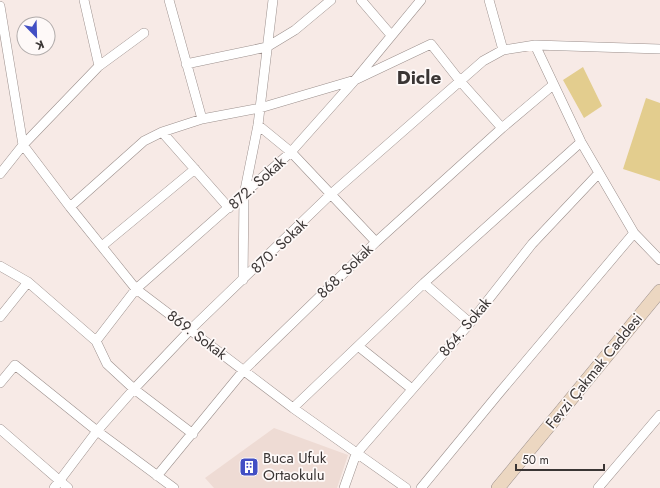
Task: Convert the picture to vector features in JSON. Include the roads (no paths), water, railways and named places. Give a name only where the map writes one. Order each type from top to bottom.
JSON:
[{"type":"main road","name":"Fevzi Çakmak Caddesi","points":[[498,488],[660,290]]},
{"type":"street","points":[[84,0],[99,66]]},
{"type":"street","points":[[169,0],[202,119]]},
{"type":"street","points":[[243,280],[244,194],[258,124],[273,0]]},
{"type":"street","points":[[186,64],[267,47],[295,30],[331,0]]},
{"type":"street","points":[[361,0],[391,35]]},
{"type":"street","points":[[70,207],[144,141],[162,132],[202,119],[260,108],[355,80],[421,0]]},
{"type":"street","points":[[489,0],[503,50]]},
{"type":"street","points":[[0,6],[23,145]]},
{"type":"street","points":[[0,174],[23,145],[99,66],[144,33]]},
{"type":"street","name":"872. Sokak","points":[[96,341],[136,289],[291,152],[355,80],[431,44],[460,81]]},
{"type":"street","points":[[535,45],[552,86],[599,173],[634,233],[660,260]]},
{"type":"street","name":"870. Sokak","points":[[57,485],[97,431],[134,388],[190,330],[330,195],[483,61],[503,50],[535,45],[660,49]]},
{"type":"street","points":[[460,81],[502,128]]},
{"type":"street","name":"868. Sokak","points":[[157,476],[244,370],[376,242],[502,128],[552,86]]},
{"type":"street","points":[[258,124],[291,152],[376,242]]},
{"type":"street","points":[[162,132],[229,208]]},
{"type":"street","points":[[293,408],[424,283],[581,142]]},
{"type":"street","name":"869. Sokak","points":[[23,145],[70,207],[136,289],[293,408],[406,488]]},
{"type":"street","points":[[102,246],[195,169]]},
{"type":"street","name":"864. Sokak","points":[[344,488],[356,454],[470,323],[532,244],[599,173]]},
{"type":"street","points":[[421,488],[634,233]]},
{"type":"street","points":[[0,266],[28,282],[96,341],[107,364],[134,388],[193,434]]},
{"type":"street","points":[[1,315],[28,282]]},
{"type":"street","points":[[424,283],[470,323]]},
{"type":"street","points":[[358,346],[412,389]]},
{"type":"street","points":[[0,384],[15,365],[97,431],[174,488]]},
{"type":"street","points":[[598,488],[660,415]]},
{"type":"street","points":[[0,429],[57,485],[68,488]]},
{"type":"place","name":"Buca Ufuk Ortaokulu","points":[[249,467]]},
{"type":"district","name":"Dicle","points":[[419,77]]}]
